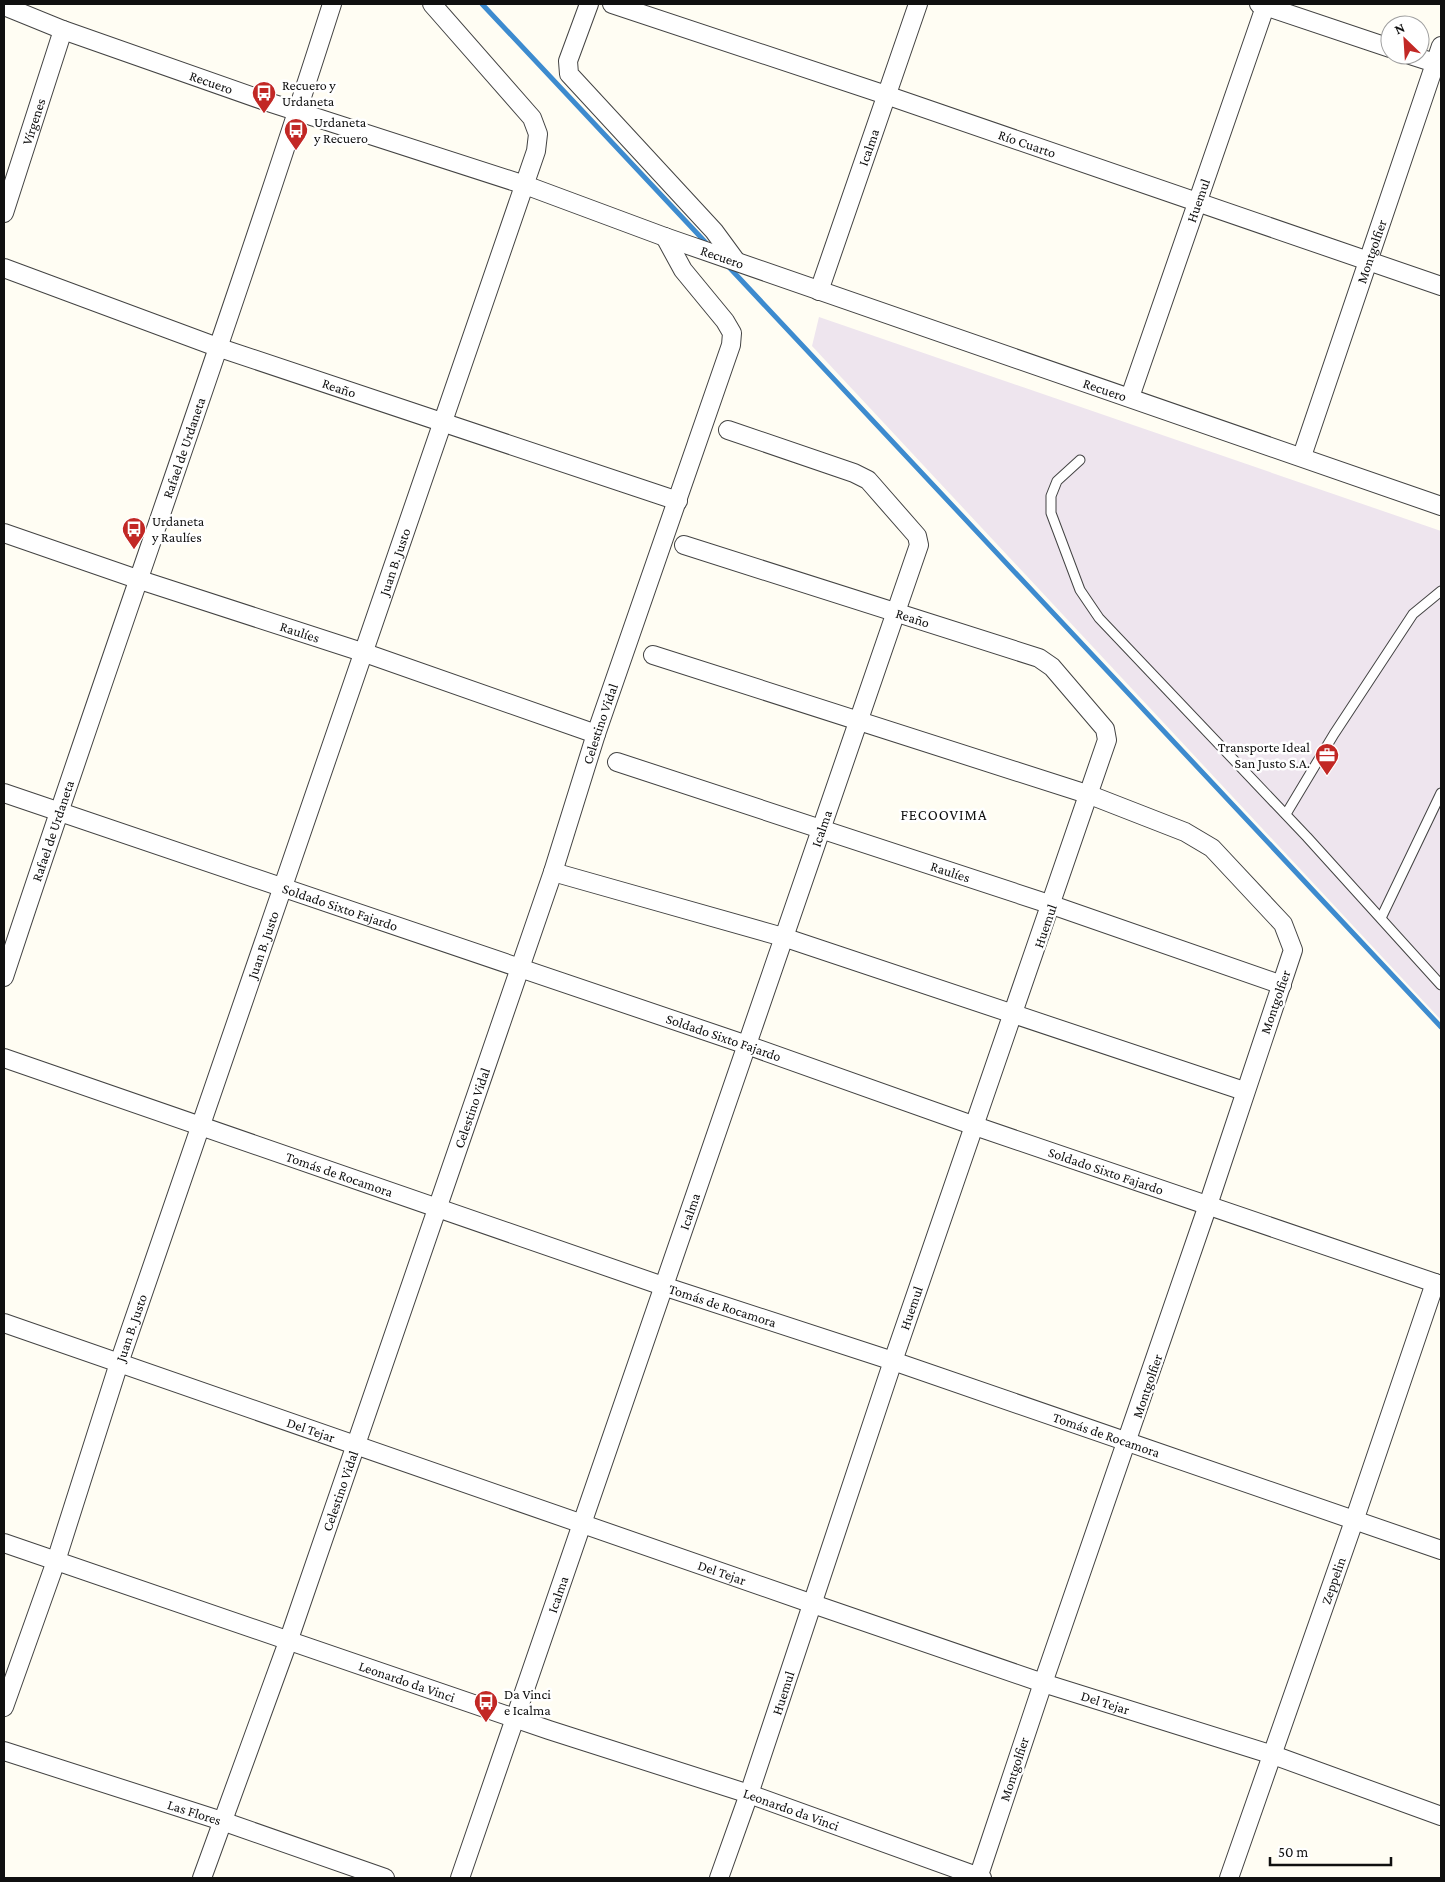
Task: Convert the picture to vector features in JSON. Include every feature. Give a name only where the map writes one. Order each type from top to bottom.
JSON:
[{"type":"street","name":"Rafael de Urdaneta","points":[[4,977],[58,812],[298,110],[332,4]]},
{"type":"street","name":"Juan B. Justo","points":[[4,1707],[56,1561],[119,1363],[441,424],[525,185],[538,134],[532,118],[432,4]]},
{"type":"street","points":[[589,4],[568,62],[569,74],[714,231],[736,261]]},
{"type":"street","name":"Río Cuarto","points":[[612,4],[1196,200],[1441,286]]},
{"type":"street","name":"Icalma","points":[[819,291],[918,4]]},
{"type":"street","points":[[1263,4],[1380,45]]},
{"type":"street","name":"Huemul","points":[[1130,397],[1263,4]]},
{"type":"street","name":"Recuero","points":[[4,6],[27,9],[63,30],[525,185],[819,291],[1302,456],[1441,506]]},
{"type":"street","name":"Vírgenes","points":[[4,213],[63,30]]},
{"type":"street","name":"Montgolfier","points":[[1302,456],[1438,64],[1441,46]]},
{"type":"street","name":"Celestino Vidal","points":[[202,1878],[289,1638],[553,872],[596,734],[731,345],[732,333],[725,321],[684,270],[665,237]]},
{"type":"street","name":"Reaño","points":[[4,268],[217,347],[441,424],[678,501]]},
{"type":"street","name":"Icalma","points":[[460,1878],[783,937],[920,546],[917,536],[868,480],[854,473],[728,430]]},
{"type":"street","name":"Raulíes","points":[[4,533],[137,580],[364,653],[596,734]]},
{"type":"street","name":"Reaño","points":[[684,545],[1039,658],[1052,667],[1099,722],[1108,740]]},
{"type":"street","points":[[653,655],[1090,795]]},
{"type":"street","name":"Huemul","points":[[719,1878],[813,1604],[893,1361],[1108,740]]},
{"type":"street","name":"Raulíes","points":[[617,762],[1052,904],[1282,985]]},
{"type":"street","name":"Soldado Sixto Fajardo","points":[[4,792],[58,812],[747,1045],[975,1126],[1438,1284]]},
{"type":"street","name":"Montgolfier","points":[[979,1878],[1043,1683],[1127,1443],[1293,950],[1283,924],[1212,848],[1185,832],[1090,795]]},
{"type":"street","points":[[553,872],[783,937],[1244,1091]]},
{"type":"street","name":"Tomás de Rocamora","points":[[4,1058],[436,1208],[664,1286],[893,1361],[1441,1550]]},
{"type":"street","name":"Zeppelin","points":[[1229,1878],[1438,1284]]},
{"type":"street","name":"Del Tejar","points":[[4,1323],[1043,1683],[1273,1755],[1441,1816]]},
{"type":"street","name":"Leonardo da Vinci","points":[[4,1542],[289,1638],[515,1718],[749,1794],[979,1878]]},
{"type":"street","name":"Las Flores","points":[[4,1751],[222,1820],[385,1878]]},
{"type":"lane","points":[[1080,460],[1057,481],[1051,496],[1051,513],[1080,590],[1099,618],[1286,814],[1441,985]]},
{"type":"lane","points":[[1286,814],[1334,734],[1413,614],[1441,591]]},
{"type":"lane","points":[[1381,918],[1441,793]]},
{"type":"shaded area","name":"Transporte Ideal San Justo S.A.","points":[[819,317],[1441,531],[1441,1020],[812,346]]},
{"type":"waterway","points":[[482,4],[709,246]]},
{"type":"waterway","points":[[727,265],[1441,1027]]},
{"type":"place","name":"Recuero y Urdaneta","points":[[264,114]]},
{"type":"place","name":"Urdaneta y Recuero","points":[[296,151]]},
{"type":"place","name":"Urdaneta y Raulíes","points":[[134,550]]},
{"type":"place","name":"Transporte Ideal San Justo S.A.","points":[[1327,776]]},
{"type":"place","name":"Da Vinci e Icalma","points":[[486,1723]]},
{"type":"district","name":"FECOOVIMA","points":[[944,815]]}]
